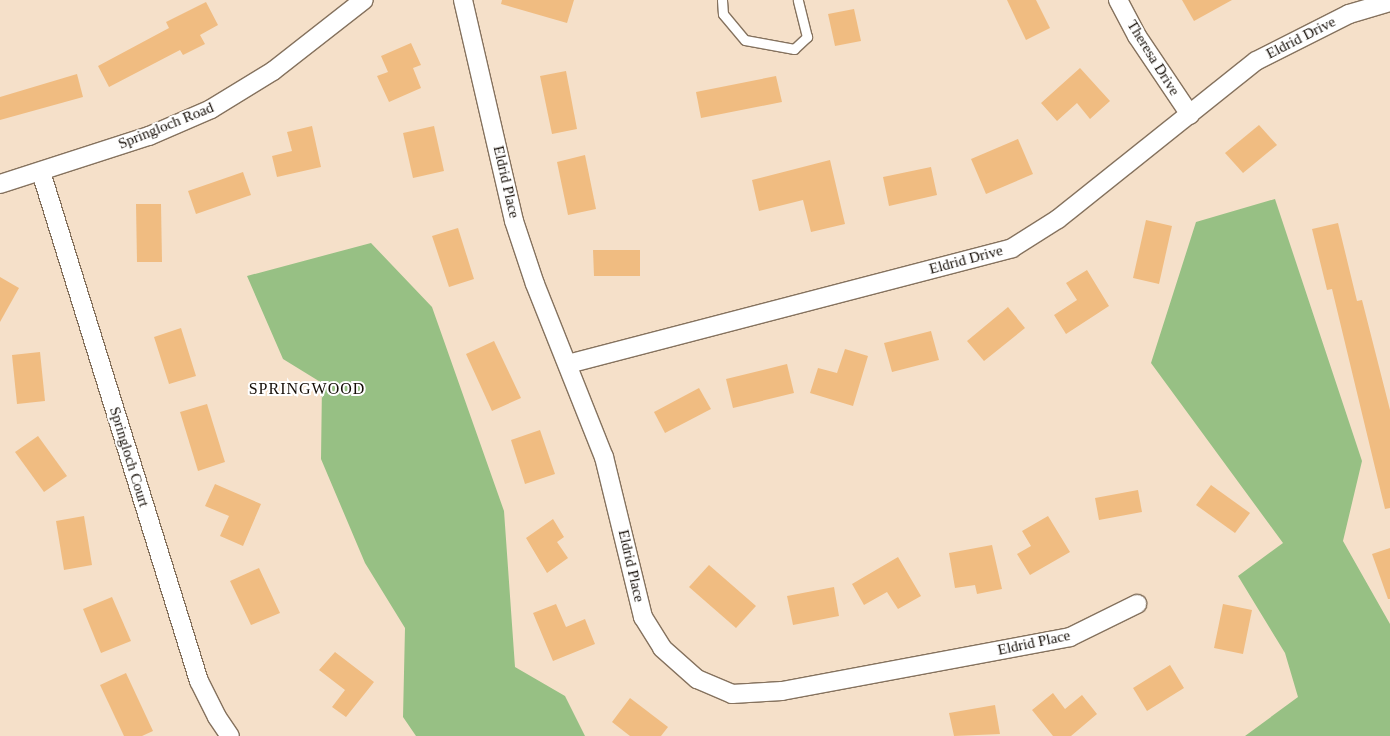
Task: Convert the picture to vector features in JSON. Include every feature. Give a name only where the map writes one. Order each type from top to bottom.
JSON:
[{"type":"street","name":"Springloch Road","points":[[0,184],[149,136],[212,109],[273,71],[364,0]]},
{"type":"street","name":"Eldrid Place","points":[[462,0],[514,221],[535,284],[604,457],[643,617],[662,648],[697,679],[732,694],[782,691],[1070,637],[1137,604]]},
{"type":"street","name":"Theresa Drive","points":[[1118,0],[1137,36],[1190,115]]},
{"type":"street","name":"Eldrid Drive","points":[[568,364],[1012,248],[1058,219],[1256,61],[1349,14],[1390,2]]},
{"type":"street","name":"Springloch Court","points":[[41,172],[199,681],[217,717],[230,736]]},
{"type":"lane","points":[[722,0],[722,14],[745,40],[794,49],[808,37],[798,0]]},
{"type":"green space","points":[[1275,199],[1362,461],[1343,541],[1390,624],[1390,736],[1245,736],[1298,697],[1285,653],[1238,576],[1283,543],[1151,363],[1196,222]]},
{"type":"green space","points":[[371,243],[432,307],[504,511],[515,667],[565,696],[585,736],[416,736],[403,717],[405,628],[365,563],[321,459],[322,383],[283,359],[247,276]]},
{"type":"building","points":[[502,0],[574,0],[567,23],[501,4]]},
{"type":"building","points":[[1007,0],[1036,0],[1050,28],[1026,40]]},
{"type":"building","points":[[1182,0],[1232,0],[1194,21]]},
{"type":"building","points":[[206,2],[218,25],[200,35],[205,44],[183,55],[180,50],[109,87],[98,66],[169,28],[166,22]]},
{"type":"building","points":[[854,9],[861,41],[835,46],[828,14]]},
{"type":"building","points":[[411,43],[421,65],[413,68],[421,88],[389,102],[377,76],[388,72],[381,56]]},
{"type":"building","points":[[1080,68],[1110,101],[1090,119],[1077,103],[1057,121],[1041,103]]},
{"type":"building","points":[[566,71],[577,129],[552,134],[540,76]]},
{"type":"building","points":[[77,74],[83,97],[0,120],[0,97]]},
{"type":"building","points":[[776,76],[782,102],[701,118],[696,92]]},
{"type":"building","points":[[1259,125],[1277,145],[1243,173],[1225,153]]},
{"type":"building","points":[[312,126],[321,167],[277,177],[272,156],[292,151],[287,132]]},
{"type":"building","points":[[434,126],[444,171],[413,178],[403,133]]},
{"type":"building","points":[[1018,139],[1033,174],[986,194],[971,159]]},
{"type":"building","points":[[585,155],[596,209],[568,215],[557,162]]},
{"type":"building","points":[[830,160],[845,224],[811,232],[803,200],[759,211],[752,180]]},
{"type":"building","points":[[931,167],[937,195],[889,206],[883,177]]},
{"type":"building","points":[[243,172],[251,195],[196,214],[188,191]]},
{"type":"building","points":[[136,204],[161,204],[162,262],[137,262]]},
{"type":"building","points":[[1146,220],[1172,226],[1159,284],[1133,278]]},
{"type":"building","points":[[1338,223],[1357,301],[1362,300],[1390,410],[1390,508],[1385,509],[1332,289],[1327,290],[1312,229]]},
{"type":"building","points":[[458,228],[474,279],[449,287],[432,236]]},
{"type":"building","points":[[593,250],[640,250],[640,276],[594,276]]},
{"type":"building","points":[[1087,270],[1109,306],[1066,334],[1054,315],[1077,300],[1066,283]]},
{"type":"building","points":[[0,277],[19,288],[0,322]]},
{"type":"building","points":[[1008,307],[1025,328],[984,361],[967,341]]},
{"type":"building","points":[[181,328],[196,376],[169,384],[154,337]]},
{"type":"building","points":[[931,331],[939,360],[892,372],[884,343]]},
{"type":"building","points":[[494,341],[521,398],[492,411],[466,354]]},
{"type":"building","points":[[845,349],[868,356],[853,406],[810,393],[818,368],[837,373]]},
{"type":"building","points":[[40,352],[45,401],[17,404],[12,355]]},
{"type":"building","points":[[787,364],[794,393],[733,408],[726,379]]},
{"type":"building","points":[[699,388],[711,409],[665,433],[654,412]]},
{"type":"building","points":[[207,404],[225,462],[198,471],[180,412]]},
{"type":"building","points":[[540,430],[555,474],[525,484],[511,440]]},
{"type":"building","points":[[38,436],[67,476],[44,492],[15,452]]},
{"type":"building","points":[[215,484],[261,504],[243,546],[220,536],[229,516],[205,506]]},
{"type":"building","points":[[1211,485],[1250,513],[1235,533],[1196,505]]},
{"type":"building","points":[[1138,490],[1142,512],[1099,520],[1095,498]]},
{"type":"building","points":[[84,516],[92,565],[64,570],[56,521]]},
{"type":"building","points":[[1048,516],[1070,552],[1030,575],[1017,554],[1031,546],[1022,531]]},
{"type":"building","points":[[553,519],[564,537],[557,542],[568,558],[547,573],[526,538]]},
{"type":"building","points":[[992,545],[1002,589],[977,594],[975,585],[955,588],[949,553]]},
{"type":"building","points":[[1390,548],[1390,599],[1388,599],[1372,554]]},
{"type":"building","points":[[898,557],[921,596],[898,609],[887,592],[864,605],[852,584]]},
{"type":"building","points":[[709,565],[756,606],[736,628],[689,587]]},
{"type":"building","points":[[259,568],[280,613],[251,625],[230,581]]},
{"type":"building","points":[[834,587],[839,616],[793,625],[787,596]]},
{"type":"building","points":[[112,597],[131,641],[101,653],[83,609]]},
{"type":"building","points":[[556,604],[566,627],[585,619],[595,644],[553,661],[533,613]]},
{"type":"building","points":[[1223,604],[1252,610],[1243,654],[1214,648]]},
{"type":"building","points":[[335,652],[374,682],[346,717],[332,707],[345,690],[319,670]]},
{"type":"building","points":[[1170,665],[1184,688],[1147,711],[1133,688]]},
{"type":"building","points":[[126,673],[153,731],[142,736],[124,736],[100,685]]},
{"type":"building","points":[[1053,693],[1065,709],[1082,695],[1097,714],[1071,736],[1053,736],[1032,710]]},
{"type":"building","points":[[630,698],[668,727],[661,736],[630,736],[612,722]]},
{"type":"building","points":[[995,705],[1000,734],[954,736],[949,713]]},
{"type":"district","name":"SPRINGWOOD","points":[[307,389]]}]
